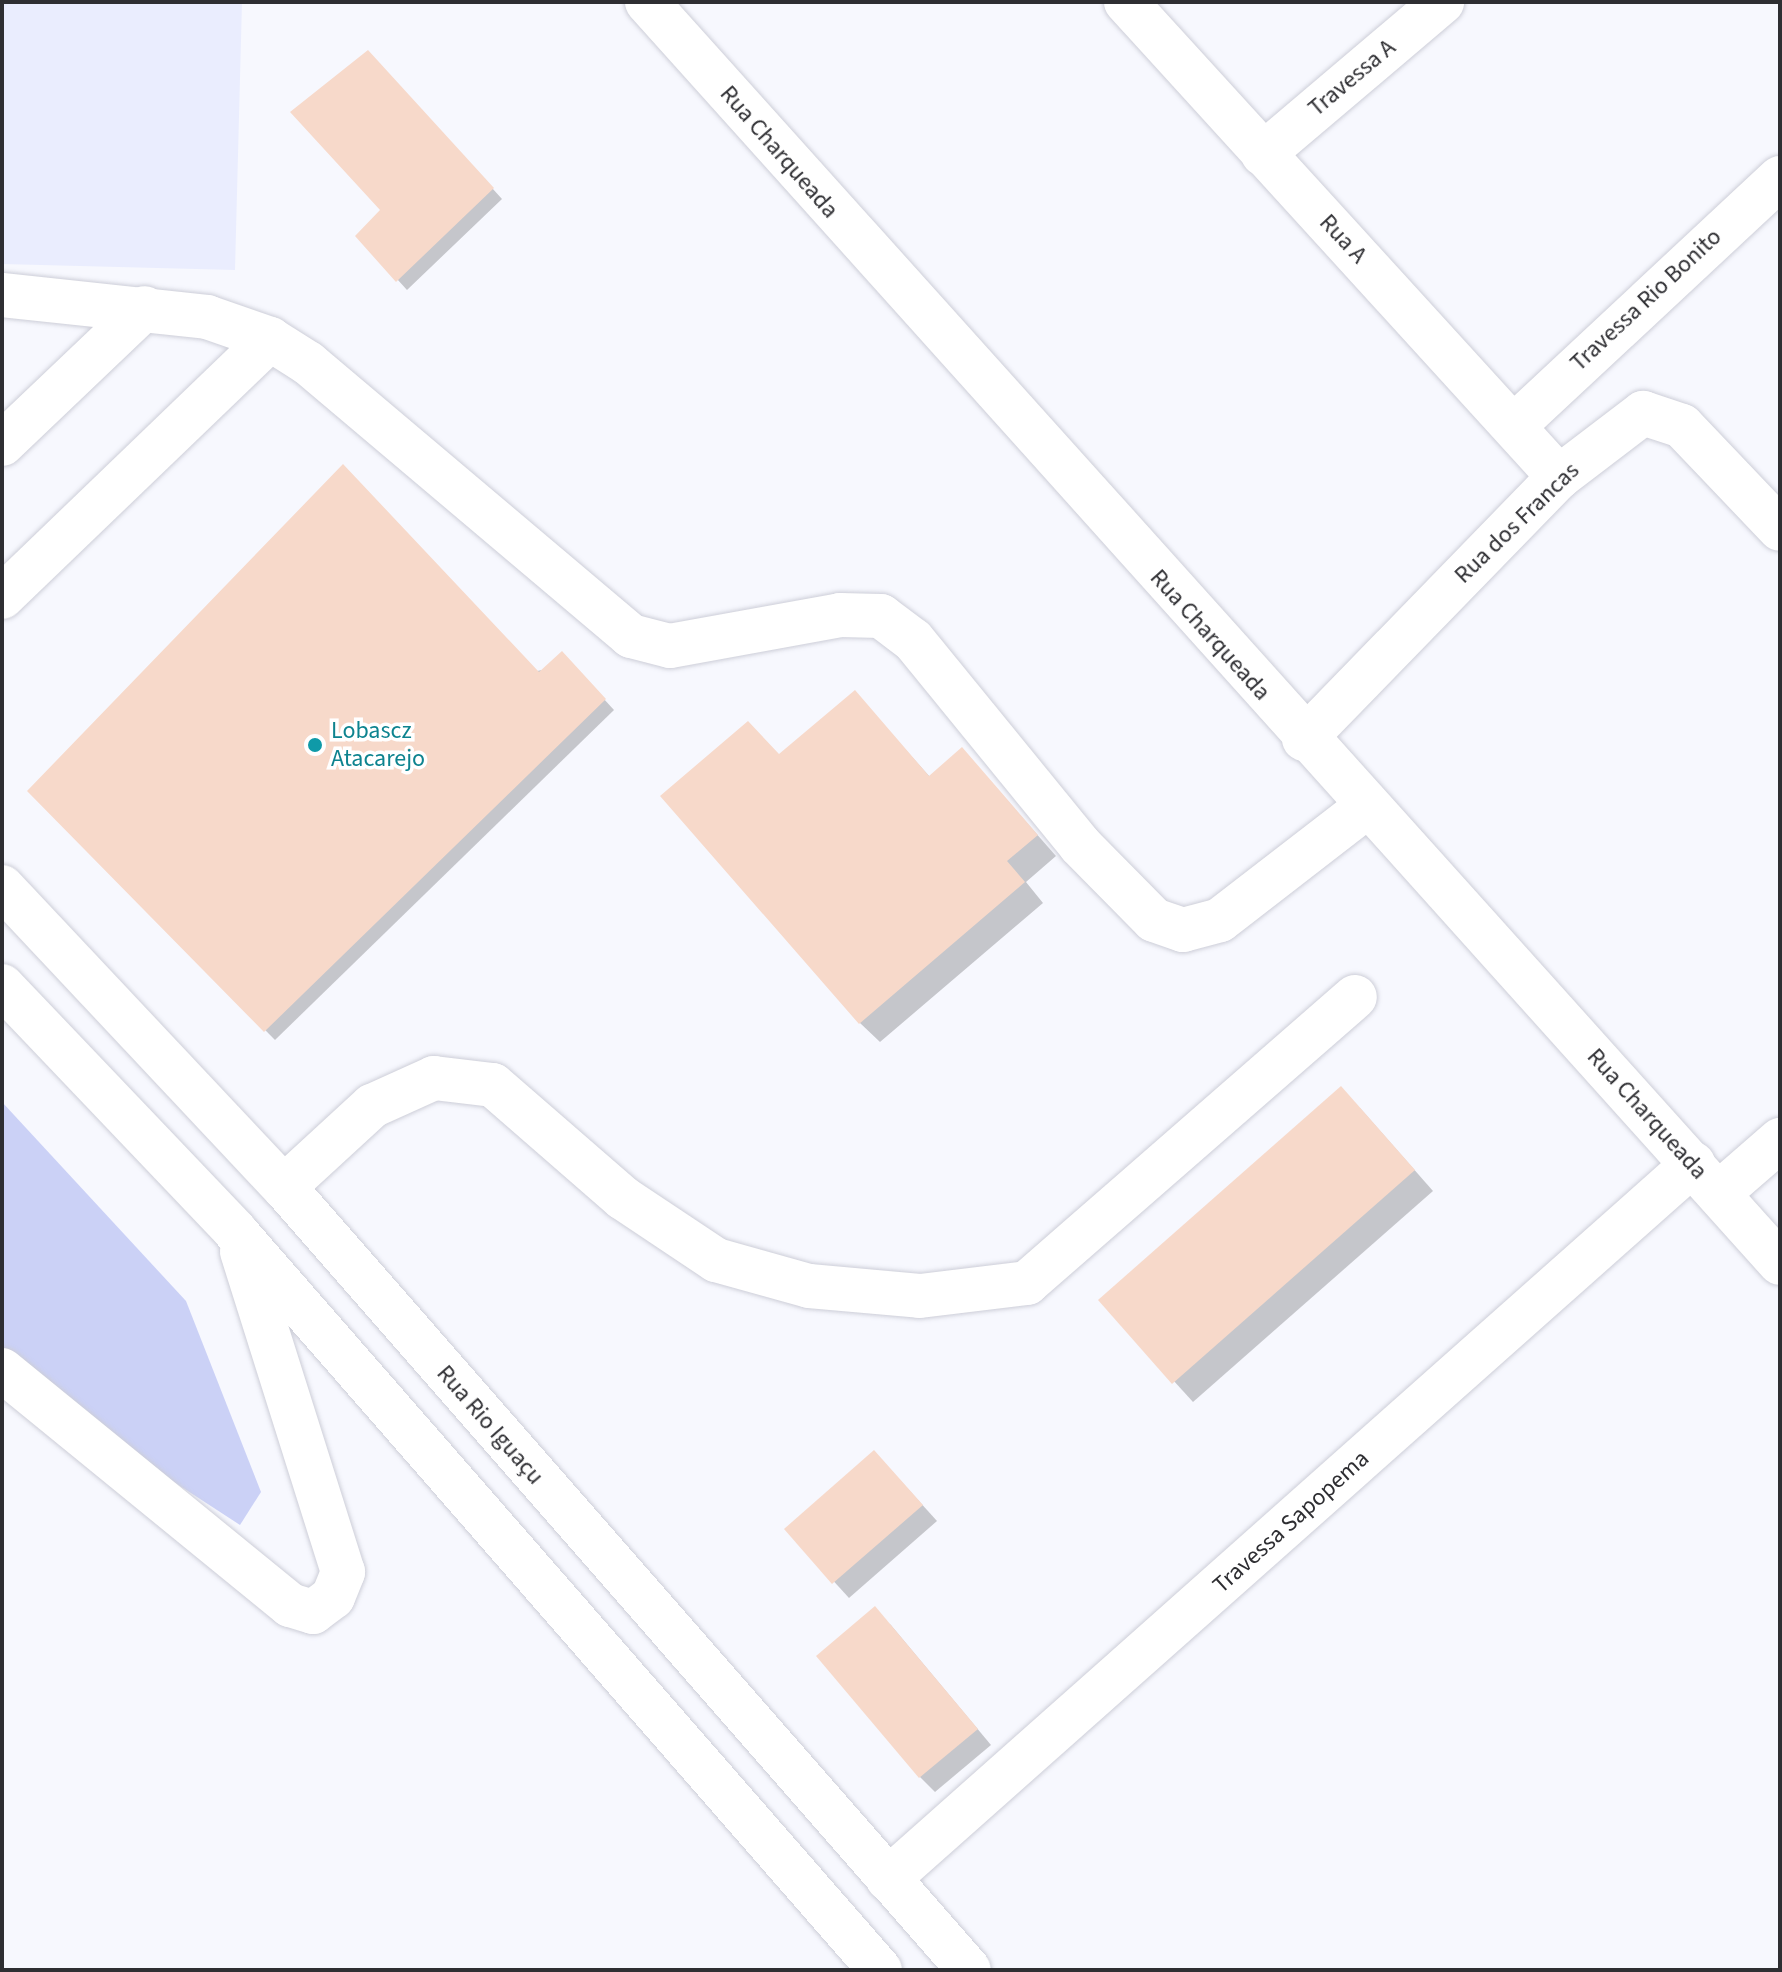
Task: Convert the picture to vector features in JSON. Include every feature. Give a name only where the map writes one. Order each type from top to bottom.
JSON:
[{"type":"street","name":"Rua Charqueada","points":[[647,2],[1304,739],[1780,1263]]},
{"type":"street","name":"Rua A","points":[[1126,2],[1515,425],[1559,477]]},
{"type":"street","name":"Travessa A","points":[[1263,154],[1442,2]]},
{"type":"street","name":"Travessa Rio Bonito","points":[[1515,425],[1780,178]]},
{"type":"street","points":[[8,301],[145,308],[207,317],[270,339],[308,363],[631,636],[670,646],[840,615],[881,616],[913,640],[1080,845],[1154,920],[1183,930],[1220,920],[1366,807]]},
{"type":"street","points":[[2,444],[145,308]]},
{"type":"street","points":[[2,597],[270,339]]},
{"type":"street","name":"Rua dos Francas","points":[[1304,739],[1559,477],[1643,413],[1682,426],[1780,529]]},
{"type":"street","name":"Rua Rio Iguaçu","points":[[2,887],[284,1187],[969,1970]]},
{"type":"street","points":[[2,986],[235,1231],[880,1970]]},
{"type":"street","points":[[284,1187],[372,1106],[434,1078],[493,1085],[623,1198],[716,1260],[809,1286],[920,1296],[1027,1283],[1355,997]]},
{"type":"street","name":"Travessa Sapopema","points":[[888,1879],[1706,1179],[1780,1140]]},
{"type":"street","points":[[2,1370],[290,1605],[313,1612],[333,1597],[343,1572],[235,1231]]},
{"type":"shaded area","points":[[2,2],[242,2],[235,270],[2,264]]},
{"type":"shaded area","points":[[2,1102],[186,1301],[261,1492],[240,1525],[2,1370]]},
{"type":"building","points":[[368,50],[494,188],[396,282],[355,236],[380,210],[290,112]]},
{"type":"building","name":"Lobascz Atacarejo","points":[[343,464],[539,672],[562,651],[606,699],[264,1032],[27,791]]},
{"type":"building","points":[[855,690],[929,776],[962,747],[1038,835],[1007,861],[1025,882],[859,1024],[660,796],[748,721],[779,754]]},
{"type":"building","points":[[1341,1086],[1415,1170],[1172,1384],[1098,1300]]},
{"type":"building","points":[[874,1450],[923,1505],[832,1584],[784,1529]]},
{"type":"building","points":[[875,1606],[978,1729],[919,1778],[816,1656]]},
{"type":"place","name":"Lobascz Atacarejo","points":[[315,745]]}]
